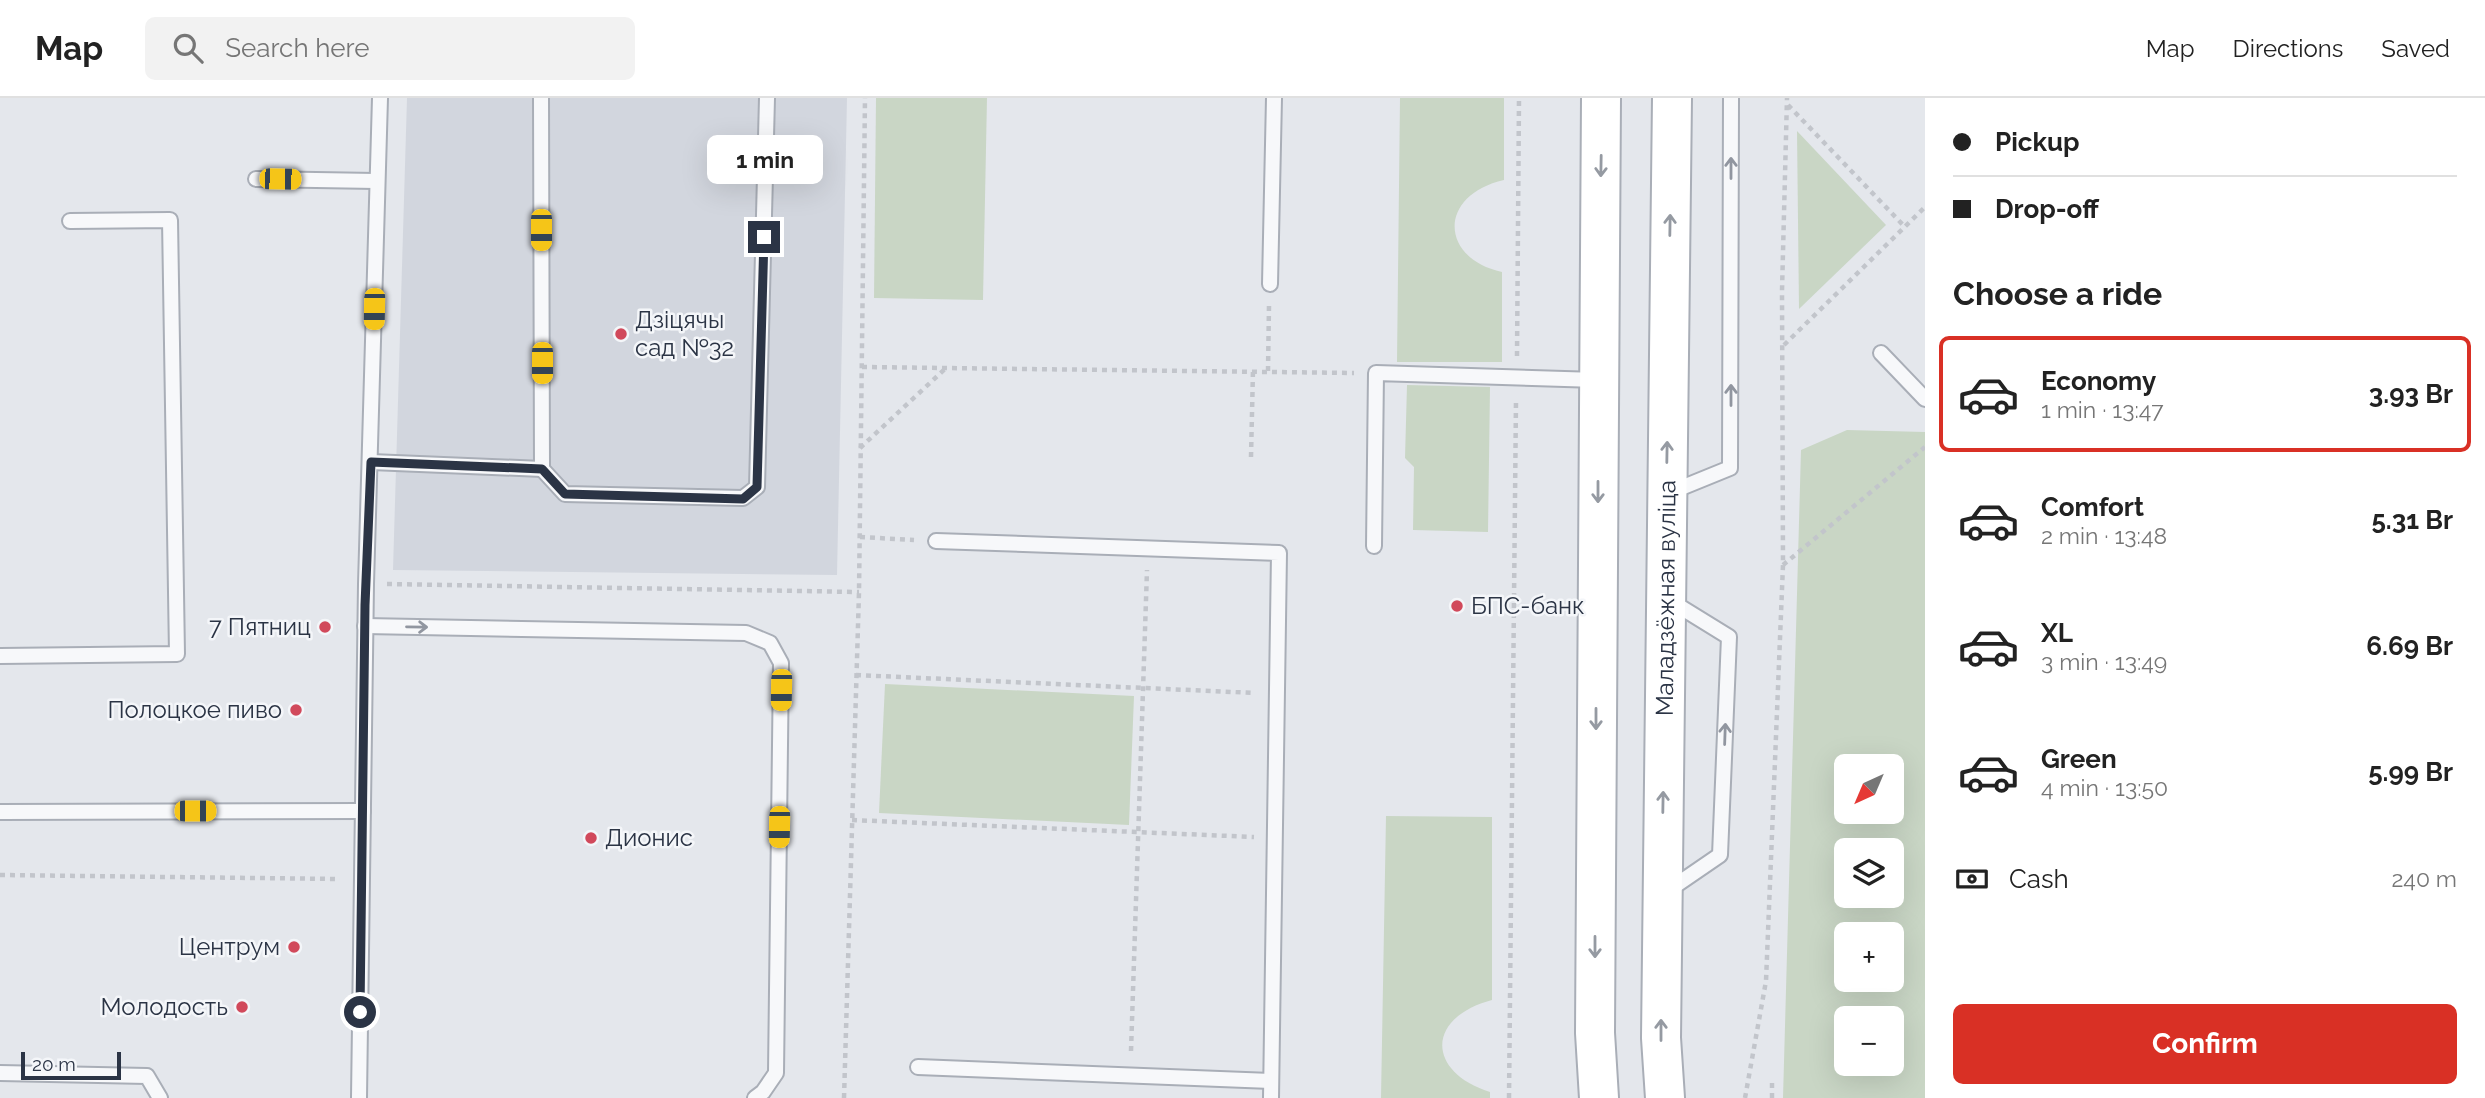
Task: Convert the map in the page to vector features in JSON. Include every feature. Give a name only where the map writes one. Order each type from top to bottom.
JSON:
[{"type":"main road","points":[[1599,1098],[1595,1033],[1601,98]]},
{"type":"main road","name":"Маладзёжная вуліца","points":[[1665,1098],[1661,1038],[1662,894],[1672,98]]},
{"type":"lane","points":[[359,1098],[365,626],[380,98]]},
{"type":"lane","points":[[541,98],[542,469],[565,494],[743,499],[757,487],[767,98]]},
{"type":"lane","points":[[1270,284],[1274,98]]},
{"type":"lane","points":[[1666,494],[1730,468],[1731,98]]},
{"type":"lane","points":[[256,179],[376,181]]},
{"type":"lane","points":[[0,656],[177,654],[170,220],[70,221]]},
{"type":"lane","points":[[1881,353],[1925,398]]},
{"type":"lane","points":[[1374,546],[1376,373],[1598,380]]},
{"type":"lane","points":[[371,462],[542,469]]},
{"type":"lane","points":[[936,541],[1279,553],[1271,1098]]},
{"type":"lane","points":[[1662,894],[1720,855],[1729,637],[1665,597]]},
{"type":"lane","points":[[365,626],[746,633],[770,643],[781,663],[776,1073],[763,1092],[755,1098]]},
{"type":"lane","points":[[0,812],[363,811]]},
{"type":"lane","points":[[918,1068],[1272,1081]]},
{"type":"lane","points":[[0,1073],[147,1076],[160,1098]]},
{"type":"path","points":[[844,1098],[859,592],[865,98]]},
{"type":"path","points":[[1509,1098],[1519,98]]},
{"type":"path","points":[[1745,1098],[1766,981],[1783,565],[1787,98]]},
{"type":"path","points":[[1787,105],[1905,227]]},
{"type":"path","points":[[1784,345],[1925,207]]},
{"type":"path","points":[[1268,371],[1270,284]]},
{"type":"path","points":[[862,367],[1376,373]]},
{"type":"path","points":[[860,448],[946,368]]},
{"type":"path","points":[[1251,457],[1253,370]]},
{"type":"path","points":[[1783,565],[1925,447]]},
{"type":"path","points":[[859,537],[936,541]]},
{"type":"path","points":[[1130,1075],[1148,548]]},
{"type":"path","points":[[366,584],[859,592]]},
{"type":"path","points":[[856,675],[1277,694]]},
{"type":"path","points":[[852,820],[1275,838]]},
{"type":"path","points":[[0,875],[362,879]]},
{"type":"path","points":[[1772,1083],[1772,1098]]},
{"type":"shaded area","name":"Дзіцячы сад №32","points":[[407,98],[847,98],[837,575],[393,570]]},
{"type":"green space","points":[[876,98],[987,98],[983,300],[874,298]]},
{"type":"green space","points":[[1400,98],[1504,98],[1504,180],[1482,188],[1467,199],[1458,212],[1455,226],[1458,241],[1466,254],[1481,265],[1502,272],[1502,362],[1397,362]]},
{"type":"green space","points":[[1797,131],[1886,225],[1799,309]]},
{"type":"green space","points":[[1407,385],[1490,387],[1488,532],[1413,530],[1414,467],[1405,458]]},
{"type":"green space","points":[[1847,430],[1925,432],[1925,1098],[1783,1098],[1801,450]]},
{"type":"green space","points":[[885,684],[1134,696],[1129,825],[879,813]]},
{"type":"green space","points":[[1386,816],[1492,817],[1492,1000],[1470,1008],[1455,1019],[1445,1032],[1442,1045],[1445,1059],[1454,1072],[1469,1083],[1490,1092],[1490,1098],[1381,1098]]},
{"type":"place","name":"Дзіцячы сад №32","points":[[621,334]]},
{"type":"place","name":"БПС-банк","points":[[1457,606]]},
{"type":"place","name":"7 Пятниц","points":[[325,627]]},
{"type":"place","name":"Полоцкое пиво","points":[[296,710]]},
{"type":"place","name":"Дионис","points":[[591,838]]},
{"type":"place","name":"Центрум","points":[[294,947]]},
{"type":"place","name":"Молодость","points":[[242,1007]]},
{"type":"route","points":[[360,1012],[365,605],[371,462],[542,469],[565,494],[743,499],[757,487],[764,237]]}]
